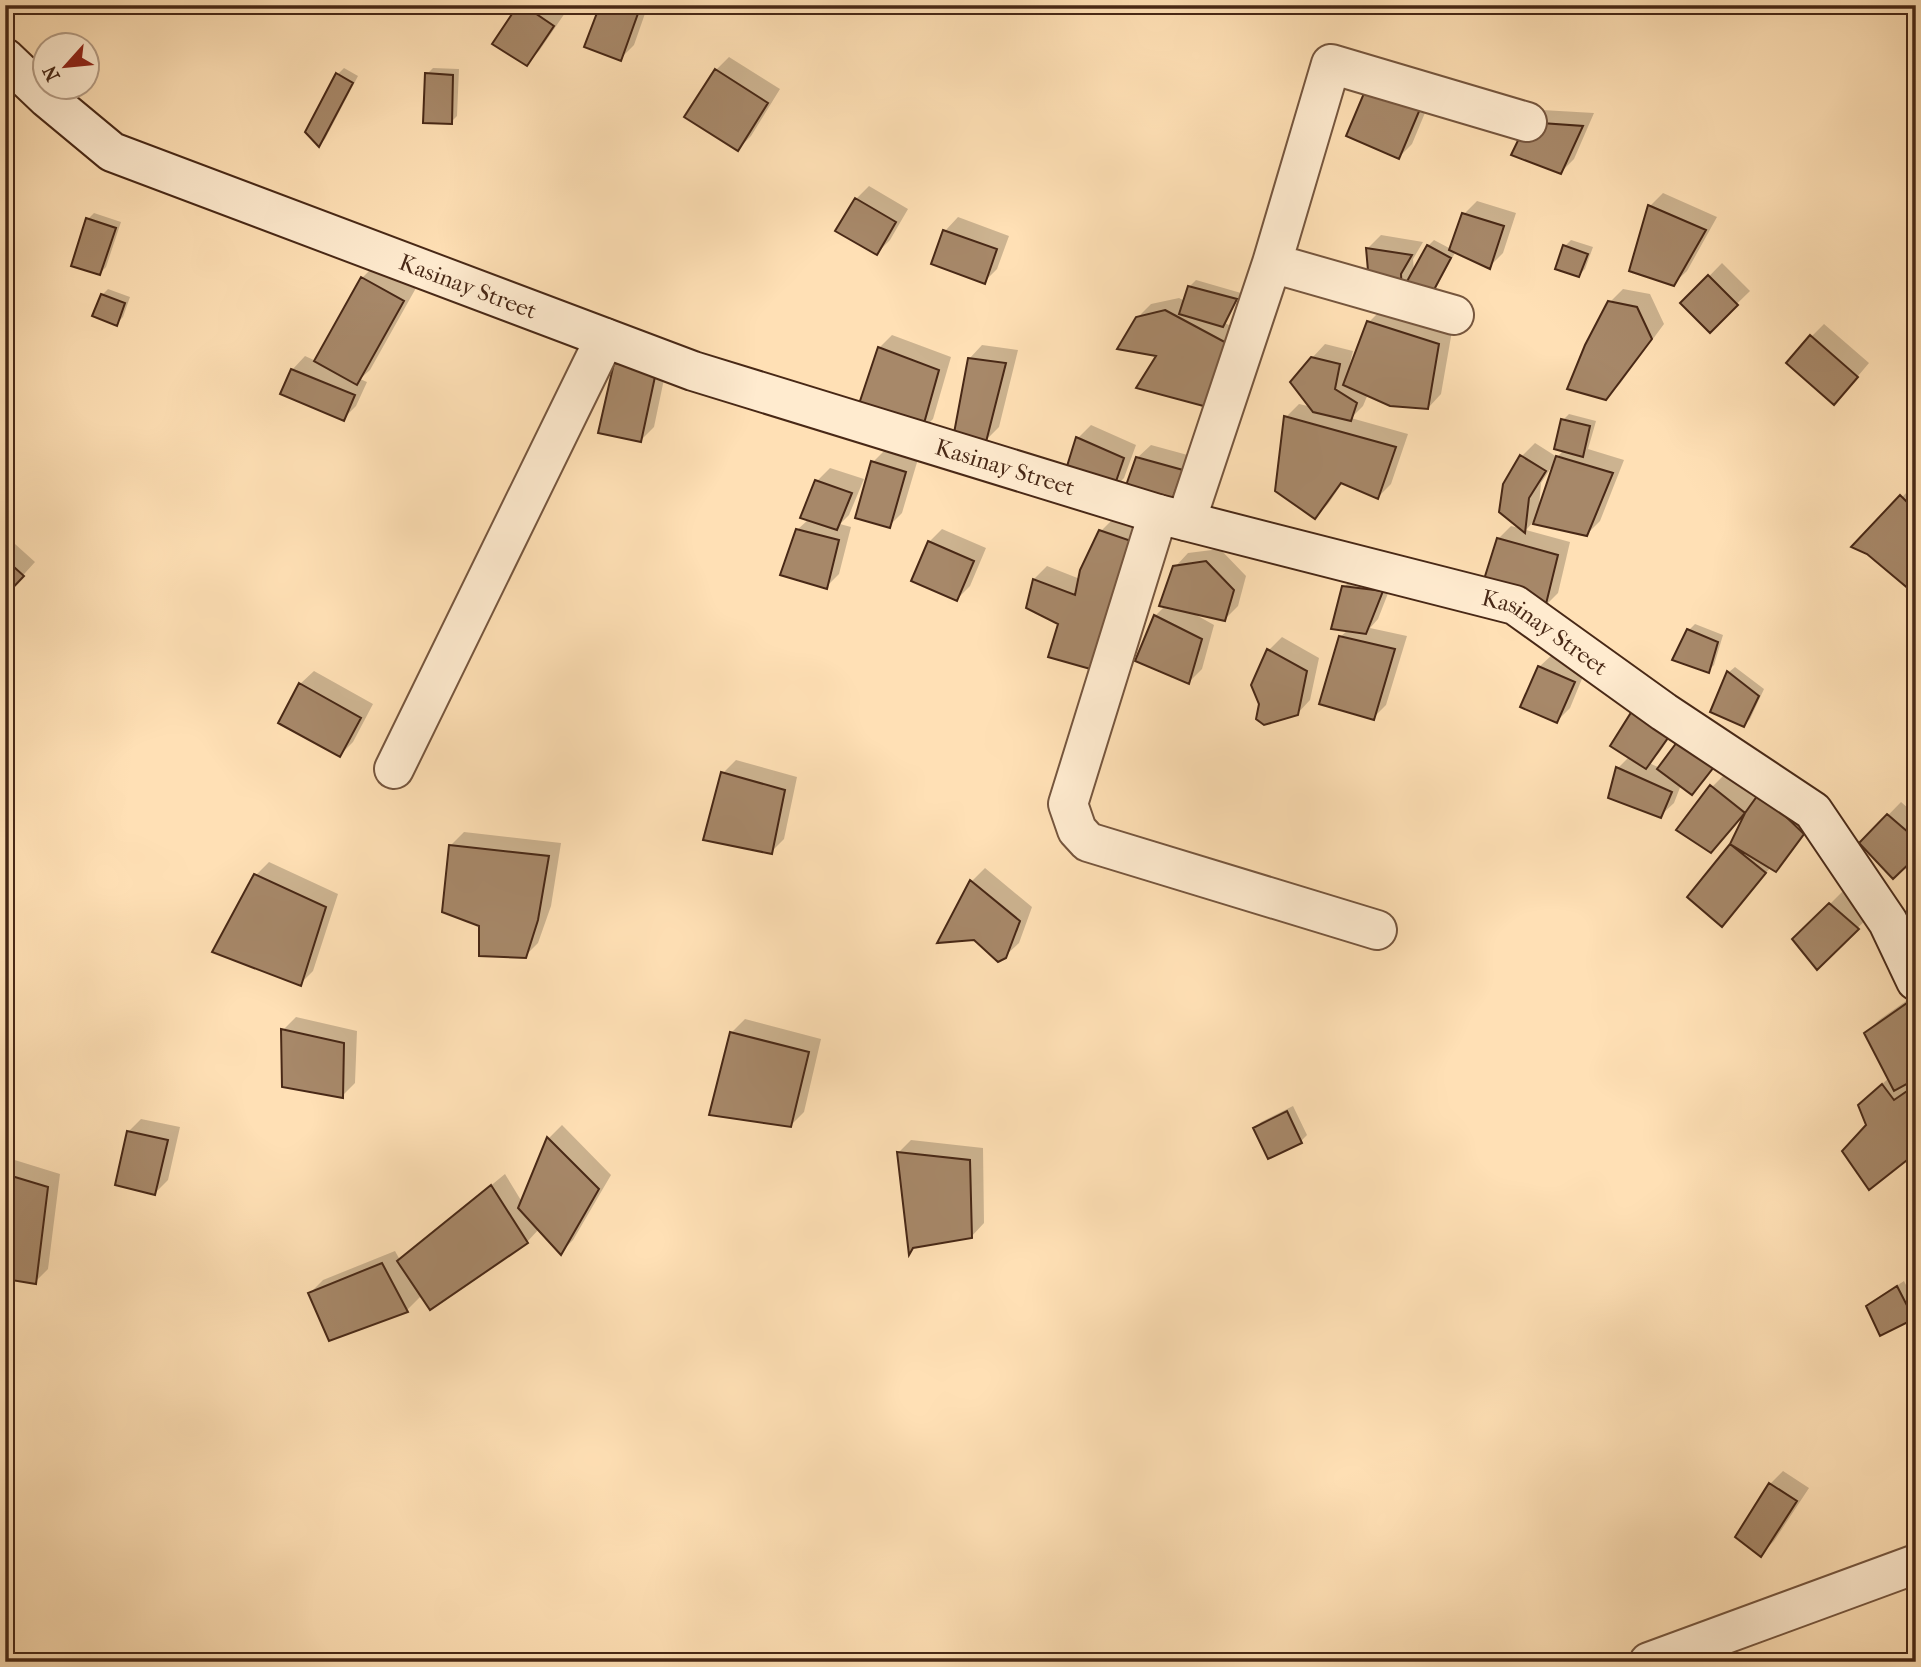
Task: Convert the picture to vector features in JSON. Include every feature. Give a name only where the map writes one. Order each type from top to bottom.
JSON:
[{"type":"street","name":"Kasinay Street","points":[[5,58],[47,98],[112,152],[693,371],[1172,518],[1515,605],[1664,712],[1813,811],[1888,922],[1916,981]]},
{"type":"street","points":[[1377,930],[1088,842],[1077,830],[1068,804],[1172,518],[1272,263],[1331,64],[1527,122]]},
{"type":"street","points":[[1272,263],[1454,315]]},
{"type":"street","points":[[394,769],[605,338]]},
{"type":"street","points":[[1649,1662],[1911,1573]]},
{"type":"building","points":[[518,5],[523,5],[554,26],[527,66],[492,44]]},
{"type":"building","points":[[600,5],[641,5],[621,61],[584,47]]},
{"type":"building","points":[[715,69],[768,103],[738,151],[684,117]]},
{"type":"building","points":[[336,73],[353,83],[319,147],[305,132]]},
{"type":"building","points":[[425,73],[453,75],[452,124],[423,123]]},
{"type":"building","points":[[1367,86],[1420,109],[1399,159],[1346,136]]},
{"type":"building","points":[[1527,122],[1583,126],[1561,174],[1511,155]]},
{"type":"building","points":[[855,198],[896,222],[877,255],[835,231]]},
{"type":"building","points":[[1648,205],[1706,230],[1674,286],[1629,271]]},
{"type":"building","points":[[1462,213],[1504,226],[1490,269],[1449,250]]},
{"type":"building","points":[[86,218],[116,228],[100,275],[71,266]]},
{"type":"building","points":[[943,230],[997,249],[985,284],[931,264]]},
{"type":"building","points":[[1427,245],[1451,258],[1429,299],[1405,285]]},
{"type":"building","points":[[1563,245],[1588,254],[1579,277],[1555,269]]},
{"type":"building","points":[[1366,248],[1412,255],[1401,274],[1402,293],[1369,282]]},
{"type":"building","points":[[1708,275],[1738,305],[1710,333],[1680,303]]},
{"type":"building","points":[[361,277],[404,301],[357,385],[314,361]]},
{"type":"building","points":[[1188,286],[1237,299],[1223,327],[1179,314]]},
{"type":"building","points":[[101,294],[125,303],[117,326],[92,316]]},
{"type":"building","points":[[1608,301],[1637,307],[1652,339],[1606,400],[1567,389],[1585,345]]},
{"type":"building","points":[[1165,310],[1234,347],[1211,408],[1136,388],[1156,356],[1117,349],[1136,317]]},
{"type":"building","points":[[1367,321],[1439,344],[1428,409],[1390,406],[1343,385]]},
{"type":"building","points":[[1810,335],[1858,377],[1834,405],[1786,363]]},
{"type":"building","points":[[878,347],[939,370],[921,434],[855,416]]},
{"type":"building","points":[[1311,357],[1340,364],[1335,389],[1357,403],[1351,421],[1313,412],[1290,382]]},
{"type":"building","points":[[968,358],[1006,363],[986,442],[954,433]]},
{"type":"building","points":[[614,363],[656,372],[641,442],[598,433]]},
{"type":"building","points":[[291,369],[355,395],[344,421],[280,394]]},
{"type":"building","points":[[1284,416],[1396,447],[1378,499],[1341,483],[1315,519],[1275,491]]},
{"type":"building","points":[[1561,419],[1590,426],[1583,457],[1554,449]]},
{"type":"building","points":[[1076,437],[1124,458],[1112,493],[1064,476]]},
{"type":"building","points":[[1520,455],[1546,471],[1529,498],[1525,533],[1499,512],[1503,484]]},
{"type":"building","points":[[1556,456],[1613,473],[1587,536],[1533,524]]},
{"type":"building","points":[[1136,457],[1183,470],[1169,508],[1123,494]]},
{"type":"building","points":[[871,461],[906,472],[890,528],[855,518]]},
{"type":"building","points":[[815,480],[852,493],[837,530],[800,518]]},
{"type":"building","points":[[1900,495],[1916,511],[1916,595],[1867,554],[1851,547]]},
{"type":"building","points":[[796,529],[839,540],[827,589],[780,575]]},
{"type":"building","points":[[1099,530],[1140,544],[1094,670],[1048,657],[1058,624],[1026,608],[1033,579],[1075,595],[1080,570]]},
{"type":"building","points":[[1497,538],[1558,555],[1545,608],[1481,589]]},
{"type":"building","points":[[928,541],[974,561],[957,601],[911,581]]},
{"type":"building","points":[[5,559],[24,576],[5,596]]},
{"type":"building","points":[[1206,561],[1234,590],[1225,621],[1159,606],[1173,566]]},
{"type":"building","points":[[1342,586],[1383,591],[1366,634],[1331,629]]},
{"type":"building","points":[[1154,615],[1202,639],[1189,684],[1135,661]]},
{"type":"building","points":[[1687,629],[1718,642],[1709,673],[1672,660]]},
{"type":"building","points":[[1339,636],[1395,649],[1374,720],[1319,704]]},
{"type":"building","points":[[1267,649],[1307,671],[1298,715],[1264,725],[1256,719],[1259,704],[1251,685]]},
{"type":"building","points":[[1538,666],[1575,682],[1557,723],[1520,707]]},
{"type":"building","points":[[1727,671],[1759,696],[1744,727],[1710,712]]},
{"type":"building","points":[[299,683],[361,718],[340,757],[278,723]]},
{"type":"building","points":[[1632,711],[1670,735],[1646,769],[1610,746]]},
{"type":"building","points":[[1680,738],[1717,763],[1692,795],[1657,769]]},
{"type":"building","points":[[1616,767],[1672,792],[1661,818],[1608,798]]},
{"type":"building","points":[[721,772],[785,790],[772,854],[703,840]]},
{"type":"building","points":[[1710,785],[1745,813],[1711,853],[1676,830]]},
{"type":"building","points":[[1760,792],[1804,834],[1776,872],[1730,844],[1745,813]]},
{"type":"building","points":[[1887,814],[1916,839],[1916,857],[1893,879],[1859,843]]},
{"type":"building","points":[[1730,844],[1766,873],[1722,927],[1687,897]]},
{"type":"building","points":[[449,845],[549,856],[538,920],[526,958],[479,956],[479,926],[442,912]]},
{"type":"building","points":[[254,874],[326,907],[301,986],[212,952]]},
{"type":"building","points":[[970,880],[1020,921],[1006,958],[998,962],[974,940],[937,943]]},
{"type":"building","points":[[1829,903],[1859,929],[1817,970],[1792,939]]},
{"type":"building","points":[[1907,1003],[1916,1020],[1916,1079],[1894,1091],[1864,1033]]},
{"type":"building","points":[[281,1029],[344,1043],[343,1098],[282,1087]]},
{"type":"building","points":[[730,1032],[809,1052],[791,1127],[709,1115]]},
{"type":"building","points":[[1882,1084],[1894,1100],[1916,1085],[1916,1153],[1869,1190],[1842,1151],[1866,1125],[1858,1105]]},
{"type":"building","points":[[1287,1111],[1302,1143],[1268,1159],[1253,1128]]},
{"type":"building","points":[[127,1131],[168,1140],[155,1195],[115,1185]]},
{"type":"building","points":[[547,1137],[599,1189],[561,1255],[518,1208]]},
{"type":"building","points":[[897,1152],[970,1160],[972,1238],[913,1248],[909,1255]]},
{"type":"building","points":[[5,1174],[48,1187],[36,1284],[5,1279]]},
{"type":"building","points":[[491,1185],[528,1243],[430,1310],[397,1261]]},
{"type":"building","points":[[382,1263],[408,1312],[329,1341],[308,1293]]},
{"type":"building","points":[[1897,1286],[1914,1319],[1880,1336],[1866,1306]]},
{"type":"building","points":[[1769,1483],[1797,1501],[1761,1557],[1735,1537]]}]
